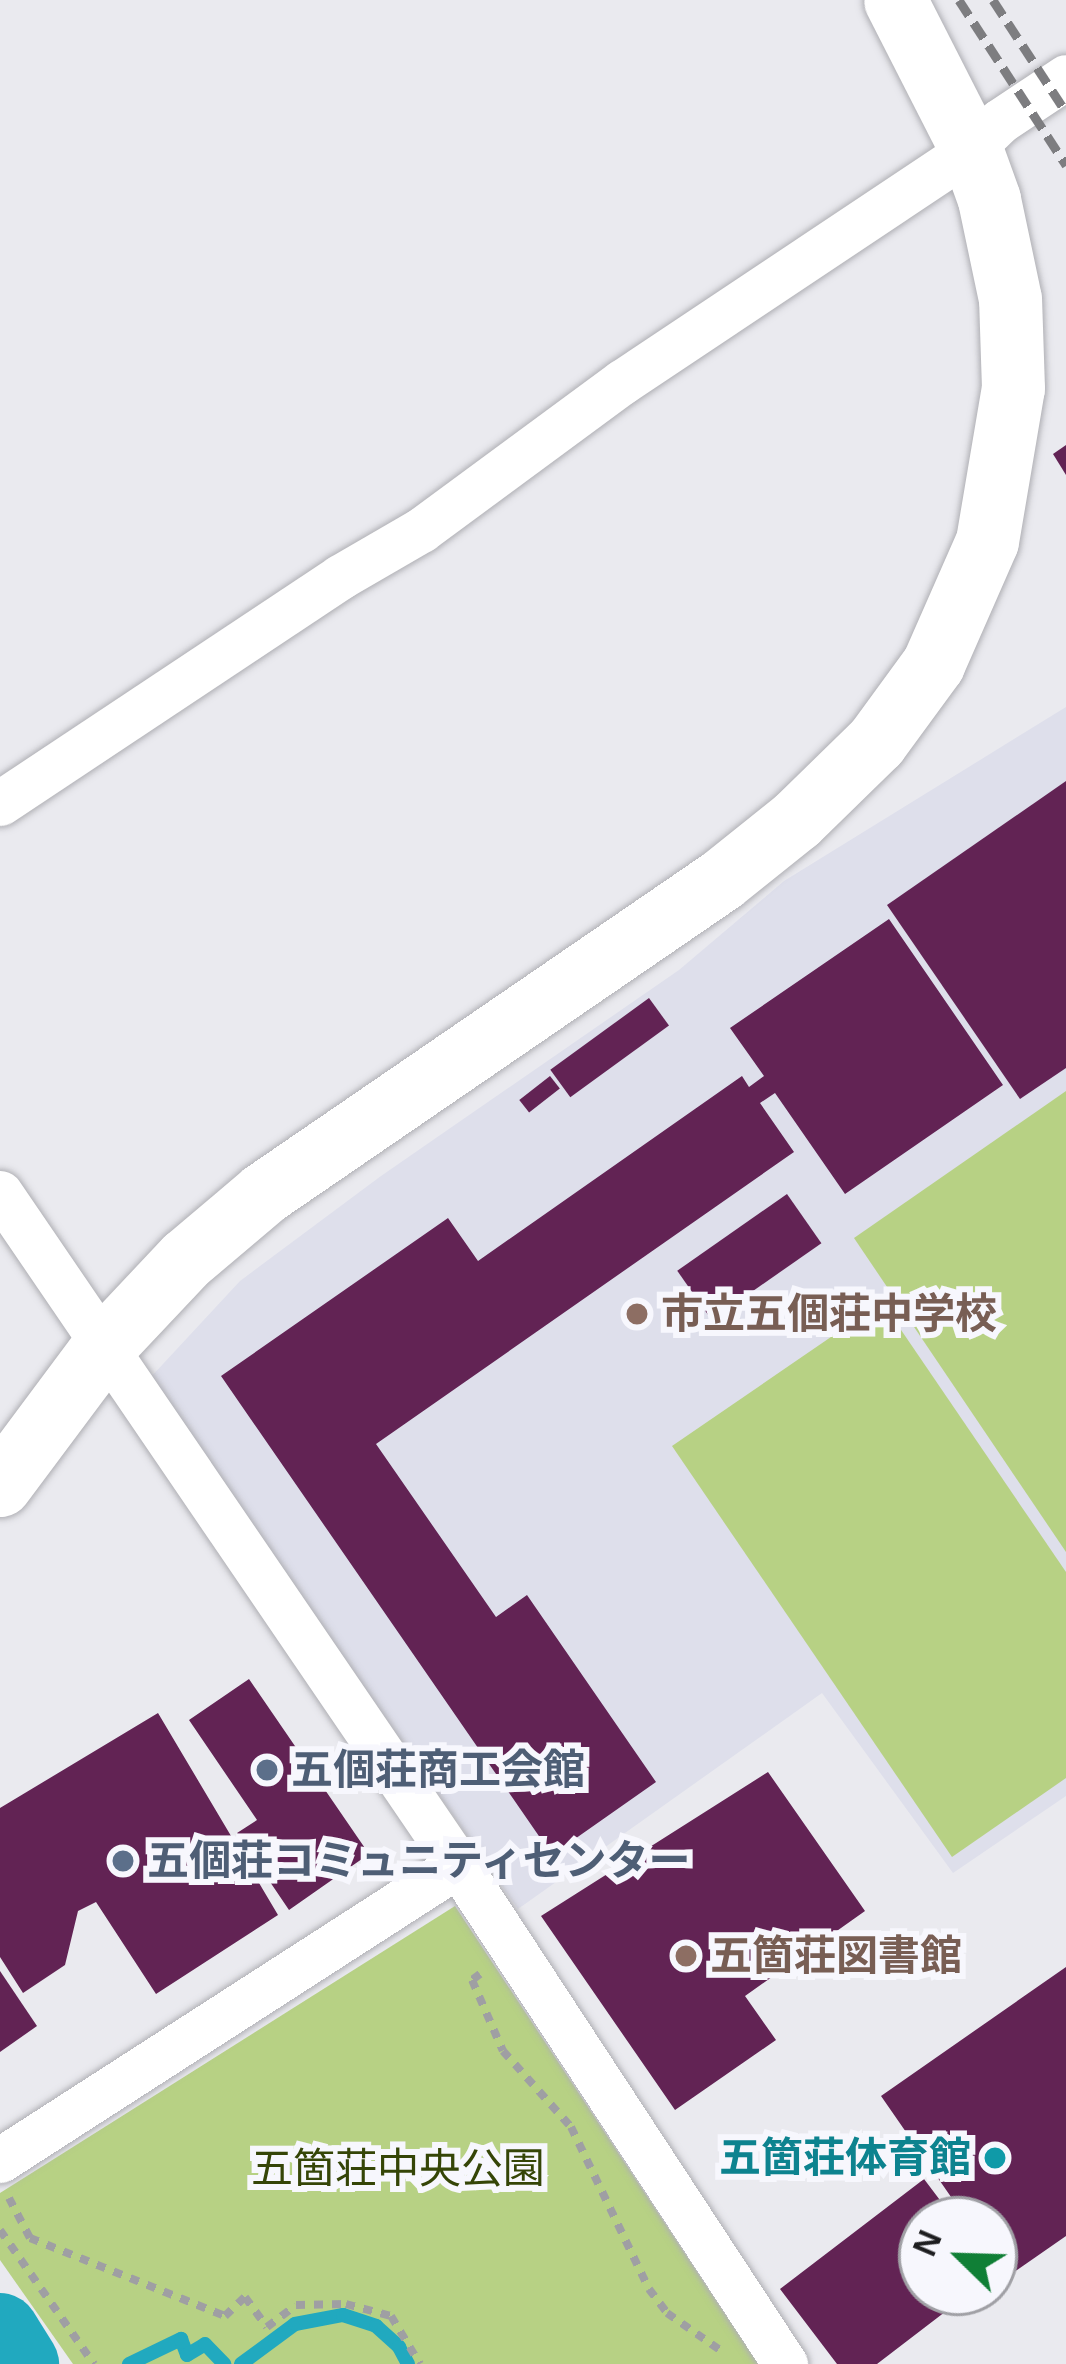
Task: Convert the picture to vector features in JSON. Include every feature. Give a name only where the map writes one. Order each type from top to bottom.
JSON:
[{"type":"street","points":[[0,1485],[103,1347],[187,1259],[264,1193],[722,880],[796,820],[876,742],[933,664],[987,541],[1013,388],[1010,299],[989,199],[971,149],[896,0]]},
{"type":"street","points":[[0,802],[340,577],[421,530],[622,382],[971,149],[1000,121],[1066,77]]},
{"type":"street","points":[[0,1193],[458,1865],[785,2364]]},
{"type":"street","points":[[0,2160],[458,1865]]},
{"type":"path","points":[[514,1951],[472,1980],[503,2051],[571,2126],[649,2289],[667,2313],[734,2364]]},
{"type":"path","points":[[0,2181],[30,2238],[224,2316],[245,2297],[267,2327],[296,2306],[346,2304],[391,2316],[420,2364]]},
{"type":"path","points":[[0,2230],[94,2364]]},
{"type":"shaded area","name":"市立五個荘中学校","points":[[1066,707],[1066,1796],[953,1873],[822,1693],[518,1909],[150,1378],[240,1281],[381,1176],[679,970],[784,881]]},
{"type":"green space","points":[[1066,1091],[1066,1552],[854,1238]]},
{"type":"green space","points":[[882,1302],[1066,1572],[1066,1778],[952,1857],[672,1446]]},
{"type":"green space","name":"五箇荘中央公園","points":[[455,1906],[758,2364],[73,2364],[0,2260],[0,2193]]},
{"type":"building","points":[[1066,445],[1066,475],[1053,454]]},
{"type":"building","points":[[1066,781],[1066,1068],[1020,1099],[887,905]]},
{"type":"building","name":"市立五個荘中学校","points":[[889,919],[1003,1085],[845,1194],[775,1093],[760,1103],[794,1152],[376,1444],[496,1617],[527,1595],[656,1782],[552,1855],[221,1376],[448,1218],[478,1261],[742,1076],[749,1087],[764,1076],[730,1028]]},
{"type":"building","points":[[649,998],[669,1026],[570,1097],[550,1070]]},
{"type":"building","points":[[550,1076],[560,1089],[529,1113],[519,1100]]},
{"type":"building","points":[[787,1194],[821,1243],[712,1320],[677,1271]]},
{"type":"building","name":"五個荘商工会館","points":[[249,1679],[369,1854],[289,1910],[237,1833],[257,1820],[189,1720]]},
{"type":"building","name":"五個荘コミュニティセンター","points":[[158,1713],[278,1915],[156,1994],[96,1902],[78,1911],[65,1965],[23,1993],[0,1957],[0,1808]]},
{"type":"building","name":"五箇荘図書館","points":[[768,1772],[865,1911],[745,1996],[776,2040],[675,2110],[541,1916]]},
{"type":"building","name":"五箇荘体育館","points":[[1066,1967],[1066,2236],[1018,2269],[1018,2196],[950,2196],[881,2096]]},
{"type":"building","points":[[0,1971],[37,2026],[0,2052]]},
{"type":"building","points":[[924,2179],[937,2196],[902,2196]]},
{"type":"building","points":[[898,2199],[898,2316],[940,2316],[877,2364],[837,2364],[780,2289]]},
{"type":"waterway","points":[[241,2364],[295,2324],[343,2315],[376,2326],[399,2347],[408,2364]]},
{"type":"waterway","points":[[0,2332],[20,2364]]},
{"type":"waterway","points":[[129,2364],[181,2339],[187,2355],[205,2344],[224,2364]]},
{"type":"railway","points":[[959,0],[1066,165]]},
{"type":"railway","points":[[993,0],[1066,112]]},
{"type":"place","name":"市立五個荘中学校","points":[[637,1314]]},
{"type":"place","name":"五個荘商工会館","points":[[267,1770]]},
{"type":"place","name":"五個荘コミュニティセンター","points":[[123,1861]]},
{"type":"place","name":"五箇荘図書館","points":[[686,1956]]},
{"type":"place","name":"五箇荘体育館","points":[[995,2158]]}]
